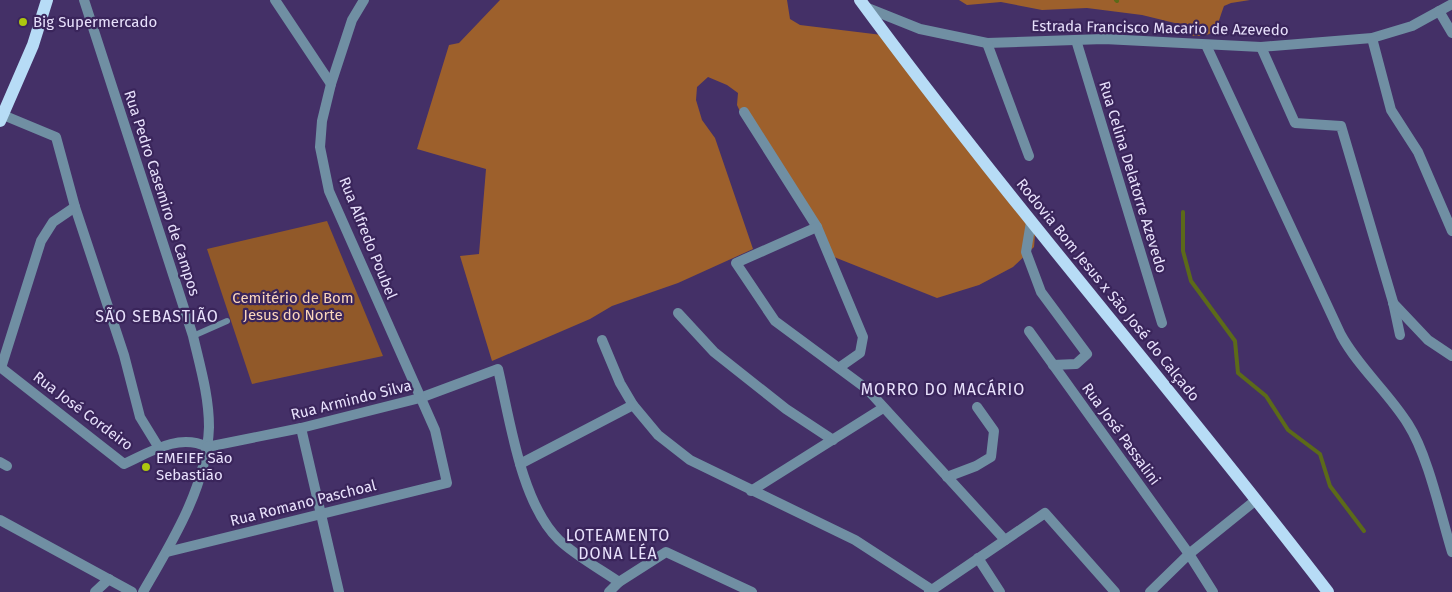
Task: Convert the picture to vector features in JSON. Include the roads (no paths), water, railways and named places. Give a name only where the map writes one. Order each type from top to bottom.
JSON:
[{"type":"main road","points":[[1,118],[32,45],[47,0]]},
{"type":"main road","name":"Rodovia Bom Jesus x São José do Calçado","points":[[863,3],[1031,222],[1098,301],[1328,592]]},
{"type":"street","name":"Rua Pedro Casemiro de Campos","points":[[84,0],[193,336],[205,387],[209,425],[207,447],[188,510],[167,552],[143,592]]},
{"type":"street","points":[[275,0],[331,84]]},
{"type":"street","name":"Rua Alfredo Poubel","points":[[364,0],[352,20],[331,84],[322,121],[320,147],[329,191],[435,430],[447,483]]},
{"type":"street","name":"Estrada Francisco Macario de Azevedo","points":[[863,3],[920,29],[987,43],[1076,40],[1262,48],[1372,38],[1412,26],[1452,4]]},
{"type":"street","points":[[1439,11],[1452,33]]},
{"type":"street","points":[[1372,38],[1391,110],[1418,152],[1452,231]]},
{"type":"street","name":"Rua Celina Delatorre Azevedo","points":[[1076,40],[1162,323]]},
{"type":"street","points":[[987,43],[1029,156]]},
{"type":"street","points":[[1206,45],[1341,335],[1354,357],[1387,395],[1409,425],[1421,453],[1452,552]]},
{"type":"street","points":[[1262,48],[1295,123],[1341,126],[1393,302],[1400,334]]},
{"type":"street","points":[[744,112],[817,227],[863,337],[860,353],[840,367]]},
{"type":"street","points":[[1,118],[56,137],[75,207],[124,355],[140,417],[159,448]]},
{"type":"street","points":[[0,367],[41,241],[52,222],[75,207]]},
{"type":"street","points":[[1031,222],[1026,252],[1041,292],[1086,354],[1076,364],[1053,365]]},
{"type":"street","points":[[817,227],[736,263],[775,321],[840,367],[867,389],[1005,540]]},
{"type":"street","points":[[1393,302],[1428,340],[1452,356]]},
{"type":"street","points":[[678,313],[714,352],[786,409],[833,440]]},
{"type":"street","name":"Rua José Passalini","points":[[1029,331],[1189,554],[1213,592]]},
{"type":"street","points":[[602,340],[620,383],[633,405],[658,436],[690,460],[855,540],[931,591],[1045,514],[1115,592]]},
{"type":"street","name":"Rua José Cordeiro","points":[[0,367],[124,464],[172,443],[196,442],[207,447]]},
{"type":"street","name":"Rua Armindo Silva","points":[[207,447],[301,428],[420,398],[498,369],[520,464]]},
{"type":"street","points":[[619,582],[560,540],[541,516],[520,464],[633,405]]},
{"type":"street","points":[[947,477],[976,466],[991,457],[994,431],[978,407]]},
{"type":"street","points":[[751,491],[883,408]]},
{"type":"street","points":[[301,428],[339,592]]},
{"type":"street","name":"Rua Romano Paschoal","points":[[167,552],[447,483]]},
{"type":"street","points":[[1150,592],[1189,554],[1256,500]]},
{"type":"street","points":[[0,520],[132,592]]},
{"type":"street","points":[[609,592],[619,582],[666,552],[752,592]]},
{"type":"street","points":[[978,558],[1000,592]]},
{"type":"street","points":[[95,592],[109,579]]},
{"type":"lane","points":[[193,336],[227,321]]},
{"type":"waterway","points":[[1183,212],[1183,251],[1191,281],[1235,341],[1238,373],[1266,396],[1288,430],[1320,454],[1330,486],[1364,531]]},
{"type":"place","name":"Big Supermercado","points":[[23,22]]},
{"type":"place","name":"EMEIEF São Sebastião","points":[[146,467]]},
{"type":"district","name":"SÃO SEBASTIÃO","points":[[157,316]]},
{"type":"district","name":"MORRO DO MACÁRIO","points":[[943,389]]},
{"type":"district","name":"LOTEAMENTO DONA LÉA","points":[[618,544]]},
{"type":"park label","name":"Cemitério de Bom Jesus do Norte","points":[[293,306]]}]
